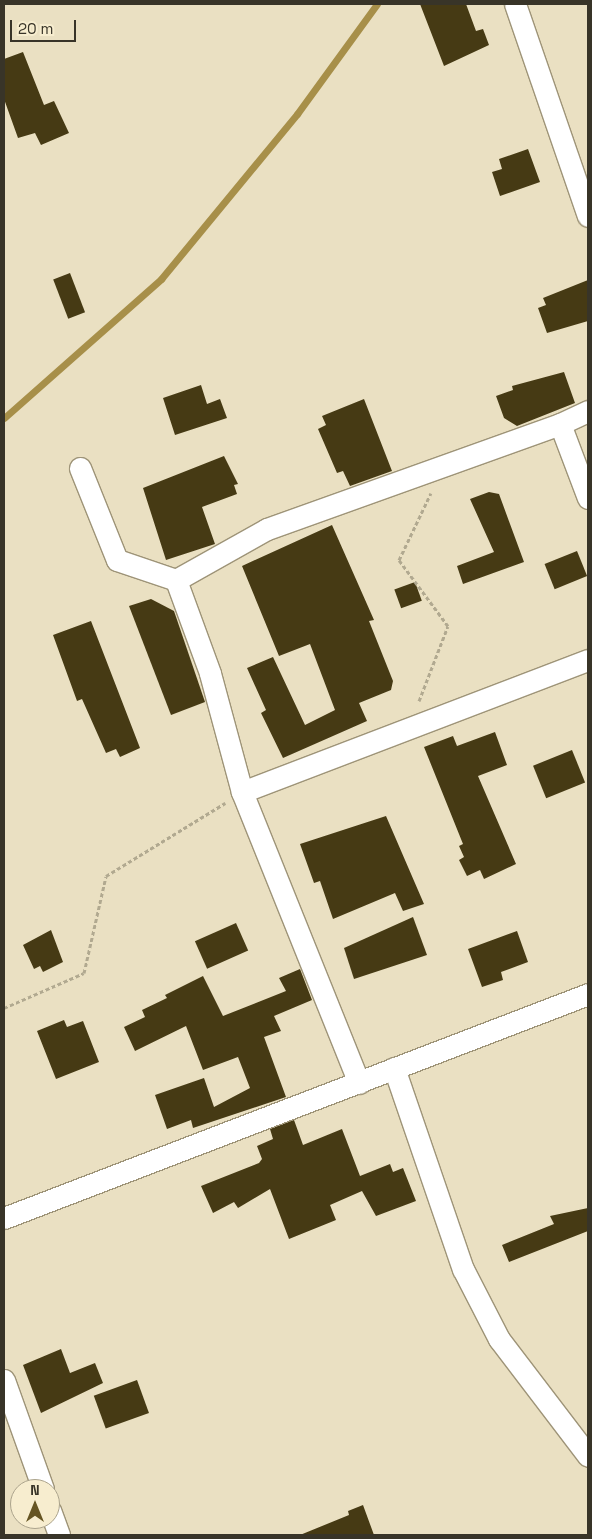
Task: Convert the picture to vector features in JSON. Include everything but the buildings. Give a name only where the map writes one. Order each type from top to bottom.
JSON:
[{"type":"street","points":[[515,4],[588,216]]},
{"type":"street","points":[[80,468],[117,560],[176,580],[267,529],[442,468],[560,424],[588,411]]},
{"type":"street","points":[[560,424],[588,498]]},
{"type":"street","points":[[176,580],[210,673],[242,792],[359,1083]]},
{"type":"street","points":[[242,792],[410,725],[588,660]]},
{"type":"street","points":[[4,1218],[588,994]]},
{"type":"street","points":[[394,1068],[463,1269],[499,1339],[588,1456]]},
{"type":"street","points":[[4,1380],[39,1479]]},
{"type":"path","points":[[410,725],[448,626],[399,560],[442,468]]},
{"type":"path","points":[[4,1008],[84,973],[106,876],[242,792]]},
{"type":"waterway","points":[[4,418],[161,279],[297,114],[377,4]]}]
